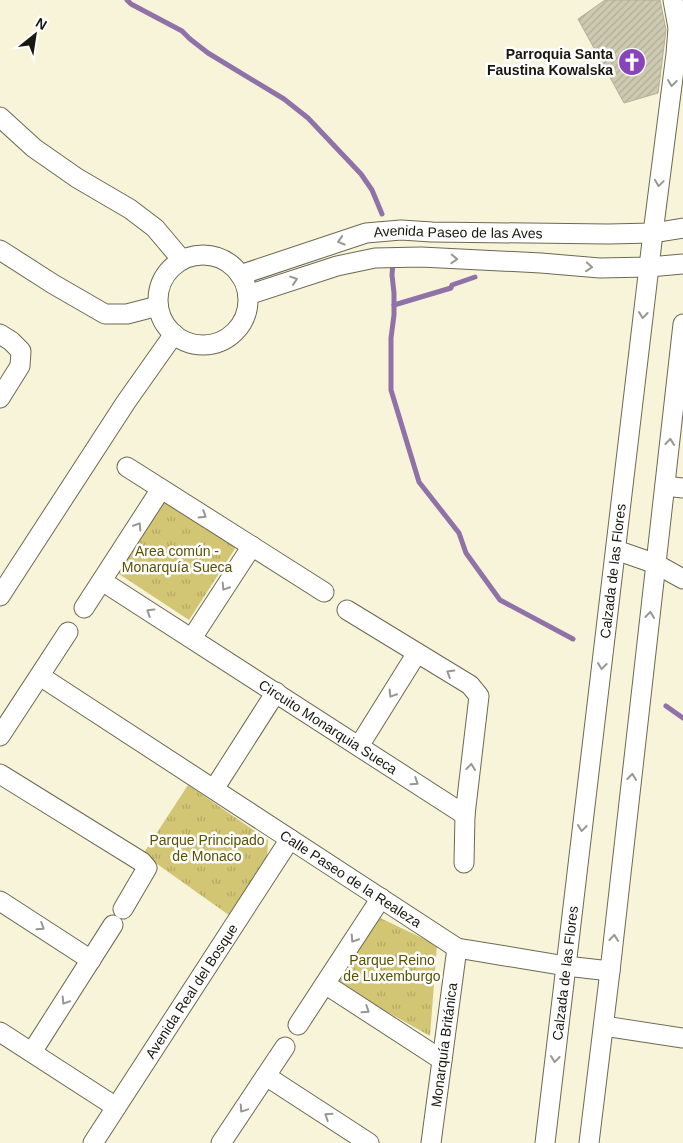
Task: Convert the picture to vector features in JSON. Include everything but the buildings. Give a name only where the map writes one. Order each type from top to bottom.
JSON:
[{"type":"street","name":"Calzada de las Flores","points":[[545,1143],[678,28],[673,0]]},
{"type":"street","points":[[0,116],[34,148],[77,178],[130,209],[155,228],[182,260]]},
{"type":"street","name":"Avenida Paseo de las Aves","points":[[240,275],[366,233],[401,230],[432,232],[653,233],[683,228]]},
{"type":"street","points":[[430,258],[432,232]]},
{"type":"street","points":[[0,250],[52,284],[105,314],[127,314],[158,306]]},
{"type":"street","points":[[192,256],[214,256],[233,266],[240,275],[248,295],[246,316],[234,334],[224,340],[204,345],[193,344],[182,340],[166,326],[158,306],[158,295],[161,284],[173,267],[182,260],[192,256]]},
{"type":"street","name":"Avenida Paseo de las Aves","points":[[248,295],[337,266],[375,258],[430,258],[541,263],[600,268],[683,264]]},
{"type":"street","points":[[589,1143],[656,564],[674,487],[683,324]]},
{"type":"street","points":[[0,334],[11,340],[20,351],[20,366],[0,398]]},
{"type":"street","points":[[0,596],[126,402],[174,334]]},
{"type":"street","points":[[127,467],[324,592]]},
{"type":"street","points":[[84,608],[161,489]]},
{"type":"street","points":[[192,638],[252,546]]},
{"type":"street","points":[[616,550],[656,564],[683,579]]},
{"type":"street","name":"Circuito Monarquia Sueca","points":[[102,581],[465,815]]},
{"type":"street","points":[[347,610],[470,685],[479,696],[465,815],[464,863]]},
{"type":"street","points":[[0,736],[68,632]]},
{"type":"street","points":[[359,746],[417,653]]},
{"type":"street","name":"Calle Paseo de la Realeza","points":[[40,676],[457,948],[566,966],[610,971]]},
{"type":"street","points":[[214,789],[276,692]]},
{"type":"street","points":[[0,774],[142,862],[146,868],[122,909]]},
{"type":"street","name":"Avenida Real del Bosque","points":[[93,1143],[290,839]]},
{"type":"street","points":[[298,1025],[381,898]]},
{"type":"street","points":[[0,901],[91,960]]},
{"type":"street","points":[[32,1052],[113,925]]},
{"type":"street","name":"Monarquía Británica","points":[[431,1143],[457,948]]},
{"type":"street","points":[[325,984],[442,1060]]},
{"type":"street","points":[[604,1026],[683,1038]]},
{"type":"street","points":[[0,1032],[116,1107]]},
{"type":"street","points":[[221,1143],[285,1048]]},
{"type":"street","points":[[266,1076],[368,1143]]},
{"type":"green space","name":"Area común - Monarquía Sueca","points":[[165,498],[238,544],[189,620],[116,572]]},
{"type":"green space","name":"Parque Principado de Monaco","points":[[188,785],[268,840],[267,859],[233,918],[143,854]]},
{"type":"green space","name":"Parque Reino de Luxemburgo","points":[[376,916],[437,945],[430,1036],[336,983]]},
{"type":"waterway","points":[[127,0],[131,4],[182,31],[208,53],[284,99],[308,118],[361,174],[372,190],[382,214]]},
{"type":"waterway","points":[[393,262],[394,315],[391,338],[391,390],[419,482],[459,533],[466,553],[500,600],[573,639]]},
{"type":"waterway","points":[[394,305],[451,288],[452,285],[475,277]]},
{"type":"waterway","points":[[666,706],[683,718]]},
{"type":"place","name":"Parroquia Santa Faustina Kowalska","points":[[632,62]]}]
